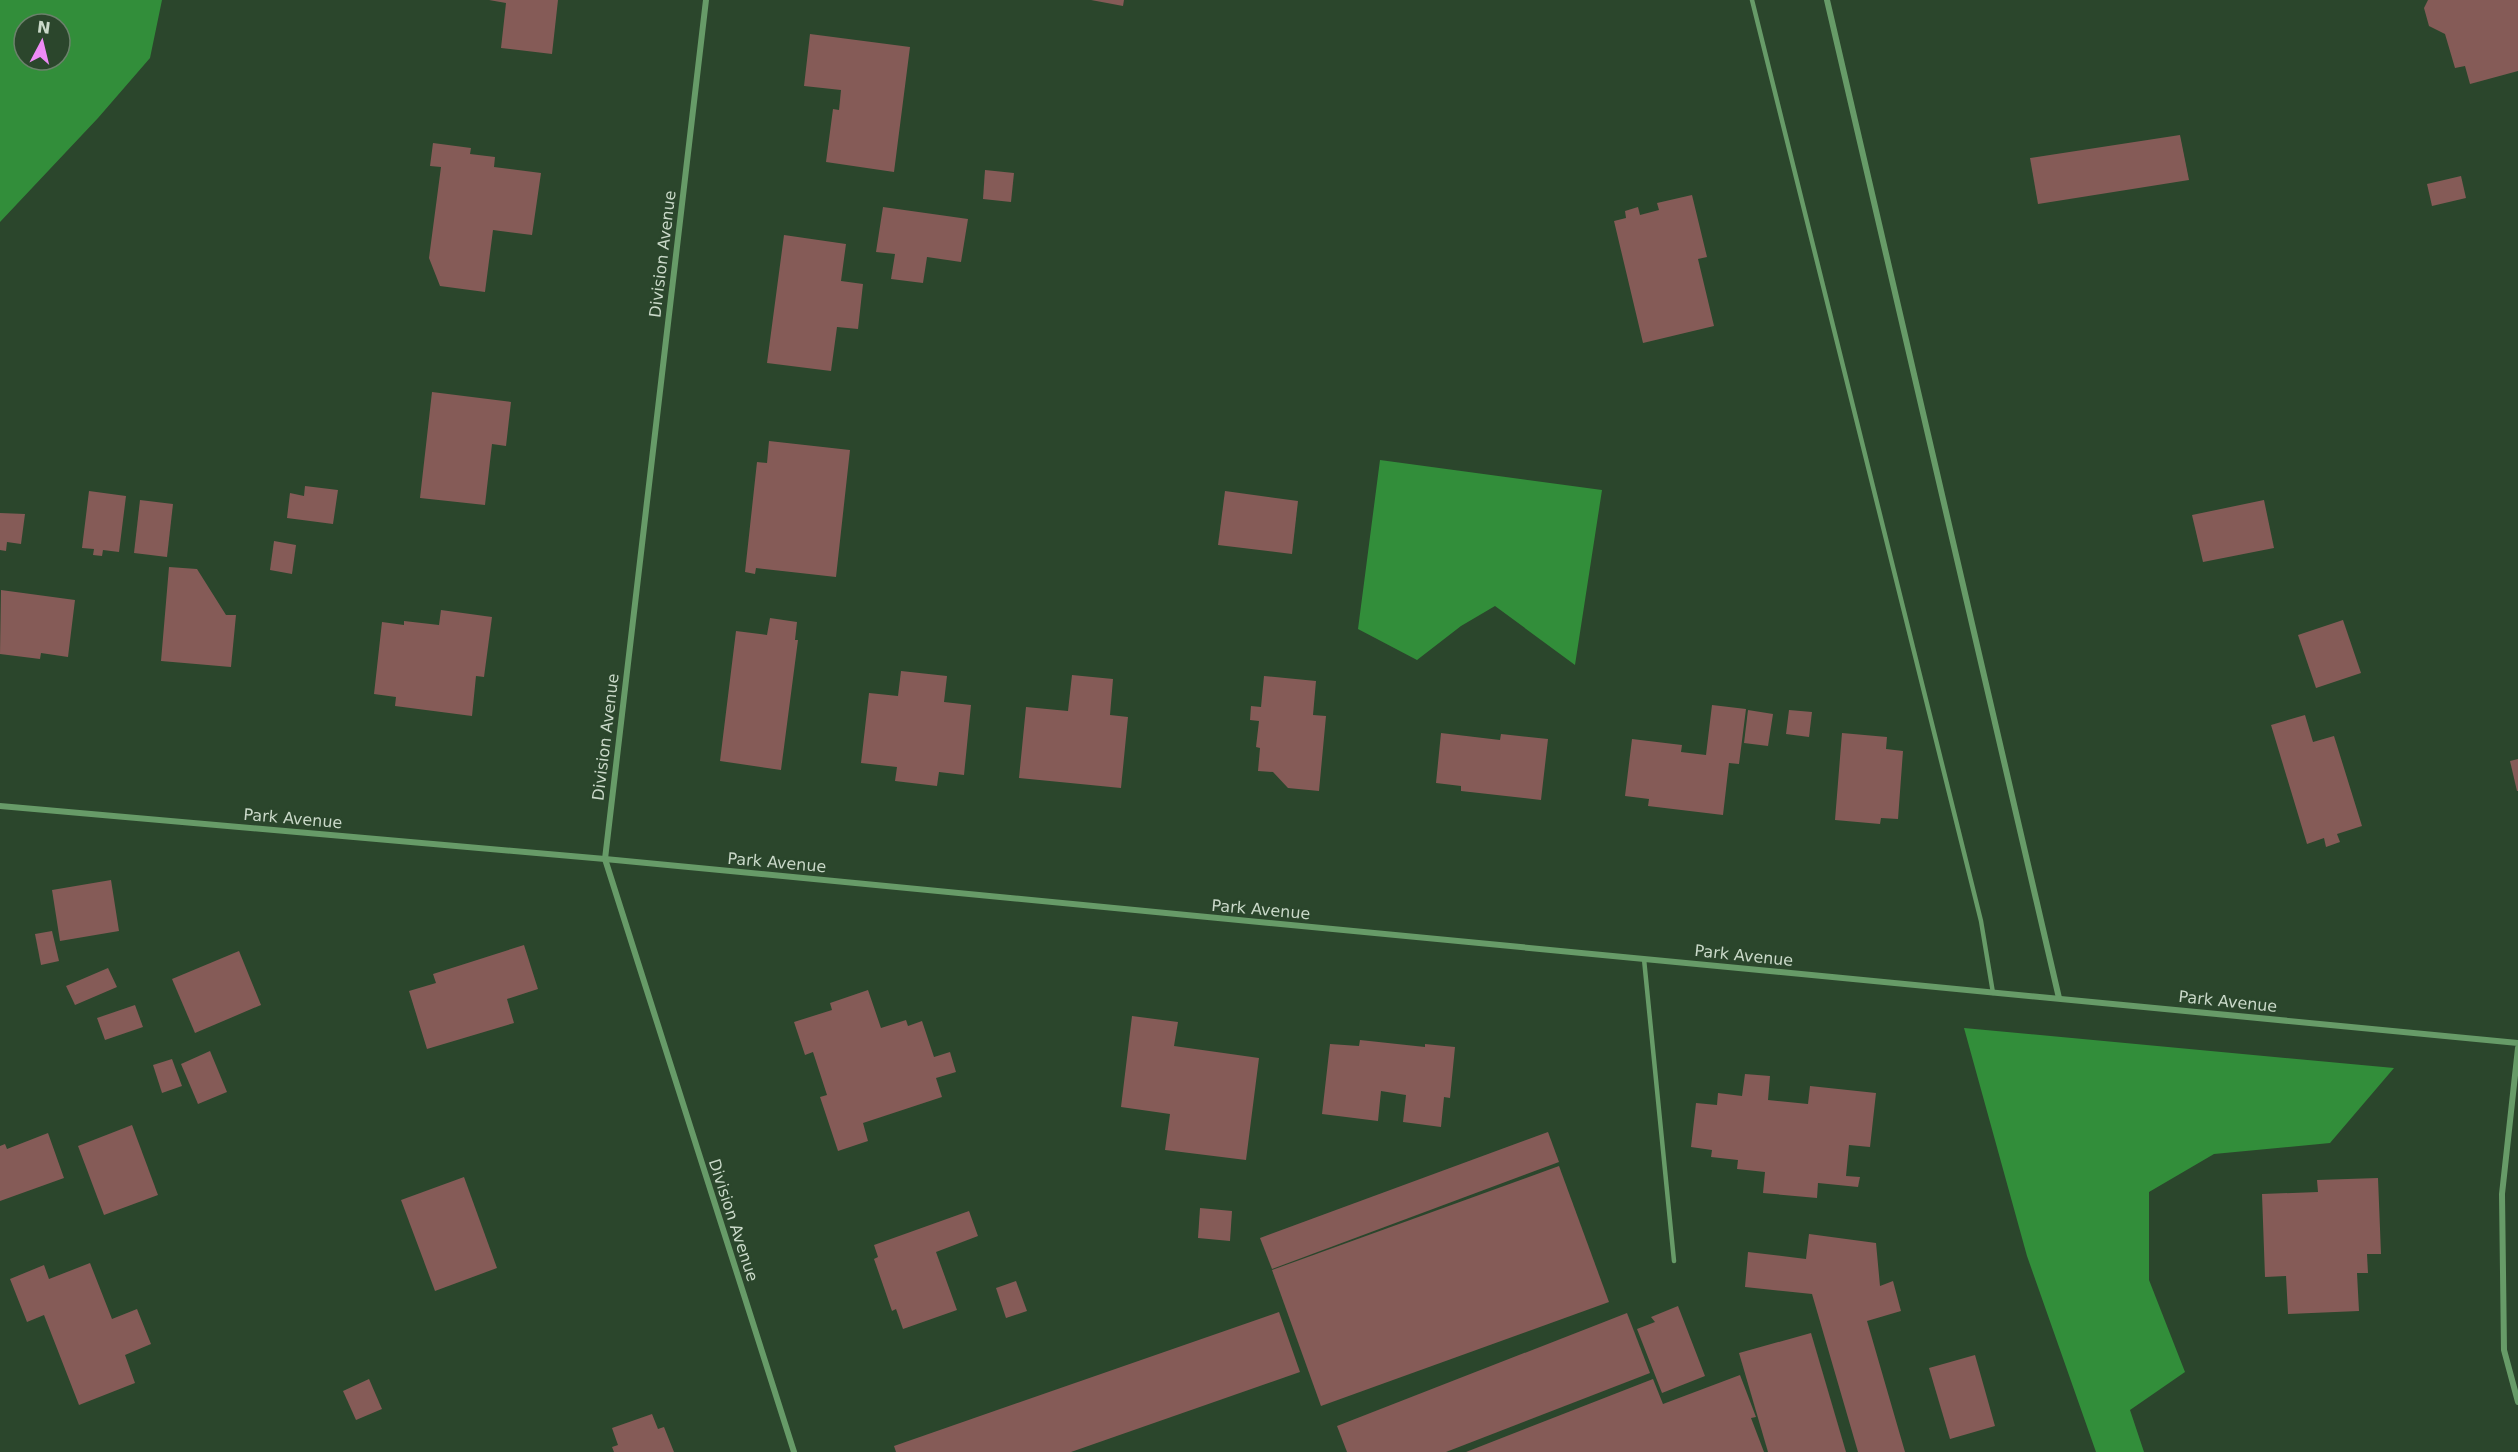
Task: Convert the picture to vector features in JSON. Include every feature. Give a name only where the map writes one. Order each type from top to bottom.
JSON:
[{"type":"street","name":"Division Avenue","points":[[706,0],[605,859],[794,1452]]},
{"type":"street","points":[[1827,0],[2059,998]]},
{"type":"street","name":"Park Avenue","points":[[0,806],[605,859],[2518,1043]]},
{"type":"street","points":[[2518,1048],[2502,1194],[2504,1350],[2518,1402]]},
{"type":"lane","points":[[1752,0],[1981,921],[1993,993]]},
{"type":"lane","points":[[1644,959],[1674,1261]]},
{"type":"green space","points":[[0,0],[162,0],[150,58],[98,118],[0,222]]},
{"type":"green space","points":[[1380,460],[1602,490],[1575,665],[1495,606],[1461,626],[1417,660],[1358,629]]},
{"type":"green space","points":[[1964,1028],[2394,1068],[2330,1143],[2214,1154],[2149,1192],[2149,1280],[2185,1372],[2130,1410],[2144,1452],[2096,1452],[2027,1256]]},
{"type":"building","points":[[489,0],[558,0],[552,54],[501,48],[506,3]]},
{"type":"building","points":[[1091,0],[1124,0],[1123,6]]},
{"type":"building","points":[[2428,0],[2518,0],[2518,71],[2470,84],[2465,66],[2455,68],[2445,34],[2429,26],[2424,8]]},
{"type":"building","points":[[810,34],[910,47],[894,172],[826,162],[833,109],[839,110],[841,90],[804,86]]},
{"type":"building","points":[[2180,135],[2189,180],[2038,204],[2030,158]]},
{"type":"building","points":[[433,143],[471,148],[470,154],[495,157],[494,167],[541,173],[532,235],[493,230],[485,292],[440,286],[429,258],[441,167],[430,166]]},
{"type":"building","points":[[985,170],[1014,173],[1011,202],[983,199]]},
{"type":"building","points":[[2461,176],[2466,198],[2432,206],[2427,184]]},
{"type":"building","points":[[1692,195],[1707,257],[1698,259],[1714,326],[1643,343],[1614,221],[1626,218],[1625,211],[1638,207],[1640,215],[1659,210],[1657,203]]},
{"type":"building","points":[[883,207],[968,219],[961,262],[927,257],[923,283],[891,279],[895,254],[876,252]]},
{"type":"building","points":[[784,235],[846,244],[841,281],[863,284],[858,329],[837,327],[831,371],[767,363]]},
{"type":"building","points":[[432,392],[511,402],[506,446],[492,444],[485,505],[420,498]]},
{"type":"building","points":[[769,441],[850,450],[836,577],[756,568],[755,574],[745,572],[757,462],[767,463]]},
{"type":"building","points":[[305,486],[338,490],[333,524],[287,518],[290,493],[304,496]]},
{"type":"building","points":[[89,491],[126,496],[119,552],[103,550],[102,556],[93,555],[94,549],[82,548]]},
{"type":"building","points":[[1225,491],[1298,501],[1292,554],[1218,545]]},
{"type":"building","points":[[140,500],[173,504],[167,557],[134,553]]},
{"type":"building","points":[[2264,500],[2274,548],[2203,562],[2192,515]]},
{"type":"building","points":[[0,513],[25,514],[21,544],[7,542],[6,551],[0,550]]},
{"type":"building","points":[[274,541],[296,545],[292,574],[270,570]]},
{"type":"building","points":[[169,567],[197,569],[226,615],[236,615],[231,667],[161,661]]},
{"type":"building","points":[[1,590],[75,600],[68,657],[41,653],[40,659],[0,654]]},
{"type":"building","points":[[441,610],[492,617],[484,677],[476,676],[472,716],[395,706],[396,697],[374,694],[382,622],[404,625],[404,621],[439,625]]},
{"type":"building","points":[[770,618],[797,622],[795,640],[798,640],[781,770],[720,761],[736,631],[767,635]]},
{"type":"building","points":[[2343,620],[2361,673],[2316,688],[2298,635]]},
{"type":"building","points":[[901,671],[947,676],[944,702],[971,705],[964,775],[939,772],[937,786],[895,781],[897,767],[861,763],[869,693],[898,696]]},
{"type":"building","points":[[1072,675],[1113,679],[1110,715],[1128,717],[1121,788],[1019,778],[1026,707],[1068,711]]},
{"type":"building","points":[[1264,676],[1316,681],[1313,715],[1326,716],[1319,791],[1288,788],[1273,772],[1258,771],[1260,748],[1256,747],[1259,721],[1250,720],[1251,706],[1261,707]]},
{"type":"building","points":[[1712,705],[1746,709],[1739,764],[1729,763],[1723,815],[1648,806],[1649,799],[1625,796],[1632,739],[1682,745],[1681,752],[1706,755]]},
{"type":"building","points":[[1748,710],[1773,714],[1768,746],[1744,743]]},
{"type":"building","points":[[1789,710],[1812,712],[1809,737],[1786,734]]},
{"type":"building","points":[[2305,715],[2313,742],[2334,736],[2362,826],[2337,834],[2340,842],[2326,847],[2324,838],[2307,844],[2271,725]]},
{"type":"building","points":[[1441,733],[1500,740],[1501,734],[1548,739],[1541,800],[1461,791],[1461,786],[1436,783]]},
{"type":"building","points":[[1842,733],[1887,737],[1886,749],[1903,751],[1898,819],[1881,818],[1880,824],[1835,820]]},
{"type":"building","points":[[2518,759],[2518,791],[2517,791],[2510,761]]},
{"type":"building","points":[[111,880],[119,931],[60,941],[52,890]]},
{"type":"building","points":[[52,931],[59,961],[41,965],[35,934]]},
{"type":"building","points":[[524,945],[538,989],[507,999],[514,1023],[427,1049],[409,991],[436,983],[433,974]]},
{"type":"building","points":[[239,951],[261,1005],[195,1033],[172,979]]},
{"type":"building","points":[[108,968],[117,987],[75,1005],[66,986]]},
{"type":"building","points":[[868,990],[881,1028],[906,1020],[908,1026],[922,1021],[934,1057],[950,1052],[956,1072],[936,1078],[942,1097],[863,1123],[868,1141],[838,1151],[820,1097],[827,1095],[813,1052],[805,1055],[794,1022],[832,1010],[830,1003]]},
{"type":"building","points":[[135,1005],[143,1027],[105,1040],[97,1018]]},
{"type":"building","points":[[1132,1016],[1178,1022],[1174,1046],[1259,1058],[1246,1160],[1165,1150],[1170,1114],[1121,1107]]},
{"type":"building","points":[[1360,1040],[1425,1047],[1425,1044],[1455,1047],[1450,1098],[1444,1097],[1441,1127],[1403,1122],[1406,1095],[1381,1091],[1378,1121],[1322,1114],[1330,1044],[1359,1046]]},
{"type":"building","points":[[210,1051],[227,1092],[198,1104],[181,1064]]},
{"type":"building","points":[[172,1059],[182,1086],[162,1093],[153,1065]]},
{"type":"building","points":[[1745,1074],[1770,1076],[1768,1100],[1808,1104],[1810,1086],[1876,1093],[1870,1147],[1849,1145],[1846,1176],[1860,1177],[1858,1187],[1818,1183],[1817,1198],[1763,1193],[1765,1172],[1737,1169],[1738,1160],[1711,1157],[1712,1150],[1691,1147],[1696,1103],[1717,1105],[1718,1093],[1742,1096]]},
{"type":"building","points":[[132,1125],[158,1195],[104,1215],[78,1146]]},
{"type":"building","points":[[1548,1132],[1559,1162],[1272,1269],[1260,1238]]},
{"type":"building","points":[[48,1133],[64,1178],[0,1201],[0,1146],[5,1144],[7,1149]]},
{"type":"building","points":[[1559,1166],[1609,1302],[1321,1406],[1272,1270]]},
{"type":"building","points":[[464,1177],[497,1268],[435,1291],[401,1200]]},
{"type":"building","points":[[2378,1178],[2381,1254],[2367,1254],[2368,1273],[2357,1273],[2359,1311],[2288,1314],[2286,1276],[2265,1277],[2262,1194],[2318,1192],[2317,1180]]},
{"type":"building","points":[[1200,1208],[1232,1211],[1230,1241],[1198,1238]]},
{"type":"building","points":[[969,1211],[978,1236],[936,1252],[957,1310],[903,1329],[896,1309],[892,1311],[874,1259],[878,1257],[874,1245]]},
{"type":"building","points":[[1809,1234],[1876,1243],[1880,1286],[1893,1281],[1901,1311],[1867,1321],[1905,1452],[1858,1452],[1812,1294],[1745,1287],[1748,1252],[1806,1259]]},
{"type":"building","points":[[90,1263],[112,1319],[137,1309],[151,1344],[125,1355],[135,1383],[79,1405],[44,1315],[27,1322],[10,1279],[44,1265],[49,1279]]},
{"type":"building","points":[[1016,1281],[1027,1311],[1006,1318],[996,1288]]},
{"type":"building","points":[[1678,1306],[1705,1376],[1662,1393],[1637,1329],[1655,1322],[1651,1317]]},
{"type":"building","points":[[1279,1312],[1300,1372],[1071,1452],[896,1452],[894,1446]]},
{"type":"building","points":[[1627,1313],[1650,1373],[1446,1452],[1347,1452],[1337,1426]]},
{"type":"building","points":[[1811,1333],[1846,1452],[1768,1452],[1739,1353]]},
{"type":"building","points":[[1975,1355],[1995,1426],[1950,1439],[1929,1368]]},
{"type":"building","points":[[1740,1375],[1756,1417],[1751,1418],[1764,1452],[1466,1452],[1653,1379],[1663,1404]]},
{"type":"building","points":[[369,1379],[382,1409],[356,1420],[343,1391]]},
{"type":"building","points":[[652,1414],[658,1429],[664,1427],[674,1452],[614,1452],[612,1447],[618,1445],[612,1428]]}]
